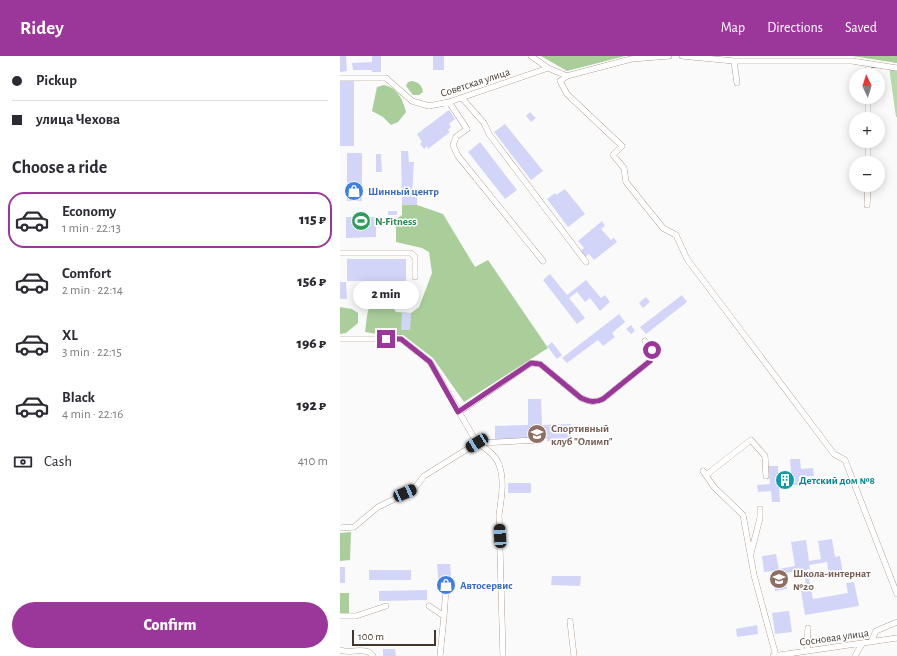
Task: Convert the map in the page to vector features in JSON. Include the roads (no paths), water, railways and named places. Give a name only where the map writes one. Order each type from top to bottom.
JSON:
[{"type":"street","points":[[531,56],[548,68],[567,76]]},
{"type":"street","points":[[669,56],[631,59],[567,76],[560,81],[567,94],[622,146],[614,155],[624,168],[626,182],[663,228],[676,235],[687,259],[834,454],[845,460],[897,594]]},
{"type":"street","points":[[682,56],[734,61],[826,60],[897,68]]},
{"type":"street","points":[[734,61],[737,83]]},
{"type":"street","points":[[869,64],[869,68]]},
{"type":"street","name":"Советская улица","points":[[340,78],[386,78],[412,101],[430,106],[462,98],[548,68]]},
{"type":"street","points":[[462,98],[484,123],[489,134],[586,262]]},
{"type":"street","points":[[449,102],[467,129],[456,137],[453,145],[458,156],[543,261]]},
{"type":"street","points":[[867,205],[868,192]]},
{"type":"street","points":[[340,253],[411,253],[415,257],[415,277]]},
{"type":"street","points":[[340,339],[401,339],[430,362],[477,443],[489,451],[499,464],[501,475],[501,500],[499,515],[503,656]]},
{"type":"street","points":[[458,412],[531,363],[540,364],[581,398],[596,402],[603,399],[650,361],[652,350],[645,341]]},
{"type":"street","points":[[340,528],[354,526],[378,508],[413,490],[424,476],[477,443],[540,440]]},
{"type":"street","points":[[766,476],[765,456],[751,440],[705,473],[714,487],[743,514],[750,556],[774,656]]},
{"type":"street","points":[[750,556],[760,518],[760,509]]},
{"type":"street","points":[[440,656],[446,588]]},
{"type":"street","points":[[340,616],[356,616],[386,606]]},
{"type":"street","points":[[429,606],[444,616]]},
{"type":"street","points":[[570,621],[574,656]]},
{"type":"street","points":[[871,642],[876,631],[897,622]]},
{"type":"street","points":[[807,651],[808,628]]},
{"type":"street","name":"Сосновая улица","points":[[774,656],[897,638]]},
{"type":"street","points":[[855,656],[862,644]]},
{"type":"street","points":[[340,650],[364,651],[371,653],[373,656]]},
{"type":"place","name":"Шинный центр","points":[[354,191]]},
{"type":"place","name":"N-Fitness","points":[[361,221]]},
{"type":"place","name":"Спортивный клуб \"Олимп\"","points":[[537,434]]},
{"type":"place","name":"Детский дом №8","points":[[785,480]]},
{"type":"place","name":"Школа-интернат №20","points":[[779,579]]},
{"type":"place","name":"Автосервис","points":[[446,585]]}]
